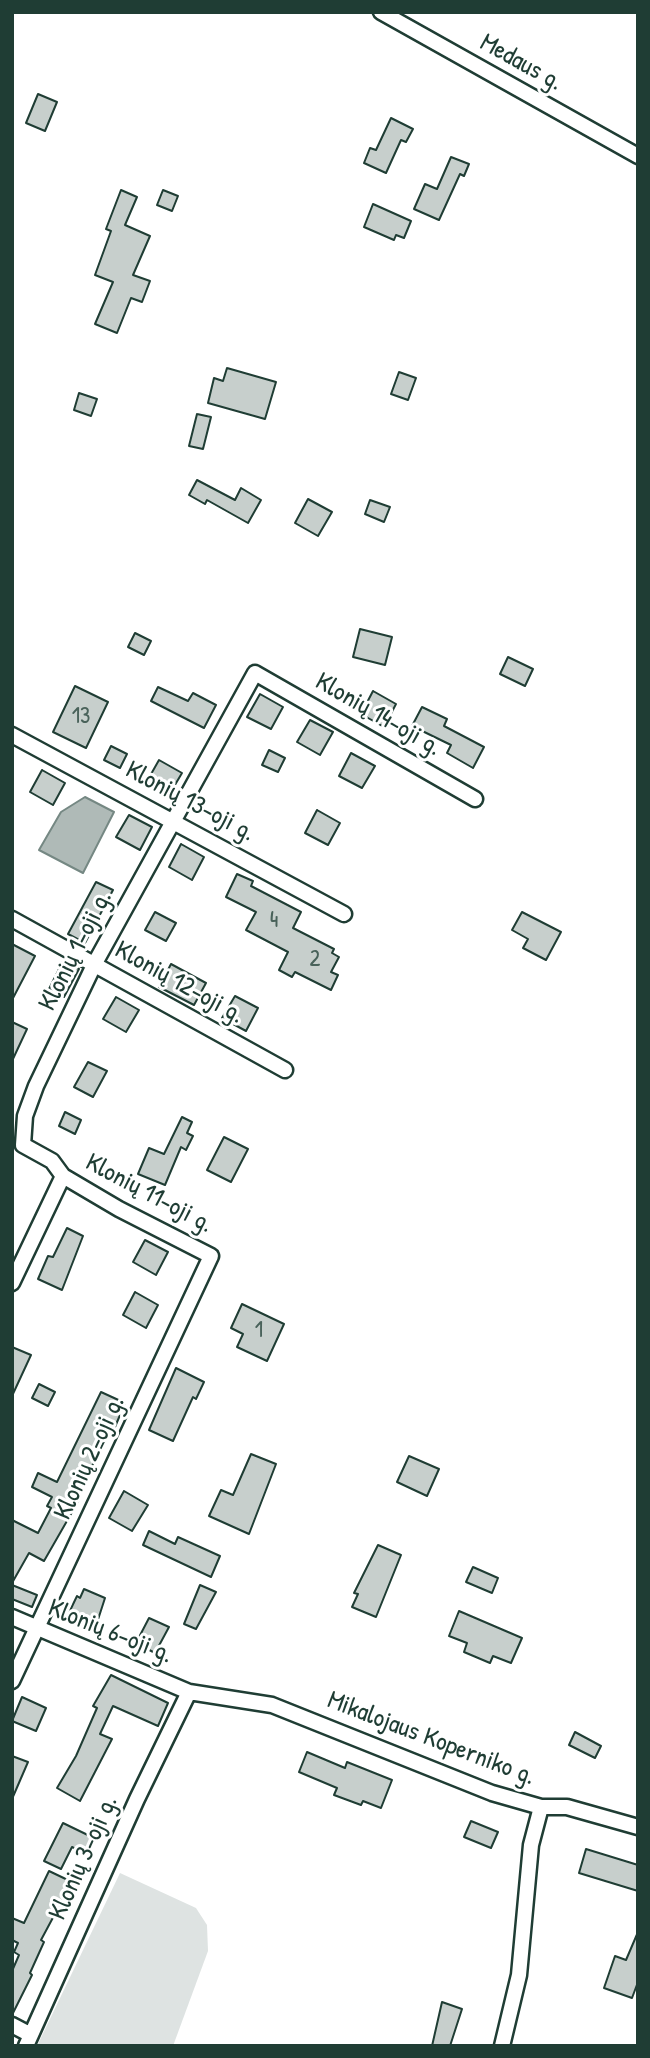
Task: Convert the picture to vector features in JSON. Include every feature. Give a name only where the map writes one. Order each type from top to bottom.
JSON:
[{"type":"street","name":"Medaus g.","points":[[381,12],[638,156]]},
{"type":"street","name":"Klonių 14-oji g.","points":[[256,673],[475,799]]},
{"type":"street","name":"Klonių 1-oji g.","points":[[63,1176],[52,1161],[17,1142],[36,1086],[95,963],[256,673]]},
{"type":"street","name":"Klonių 13-oji g.","points":[[12,735],[344,914]]},
{"type":"street","name":"Klonių 12-oji g.","points":[[12,919],[285,1070]]},
{"type":"street","name":"Klonių 11-oji g.","points":[[63,1176],[119,1209],[211,1256]]},
{"type":"street","points":[[12,1283],[63,1176]]},
{"type":"street","name":"Klonių 2-oji g.","points":[[12,1681],[211,1256]]},
{"type":"street","name":"Klonių 6-oji g.","points":[[12,1618],[189,1692]]},
{"type":"street","name":"Mikalojaus Koperniko g.","points":[[189,1692],[272,1704],[492,1793],[541,1807],[531,1844],[519,1975],[502,2046]]},
{"type":"street","name":"Klonių 3-oji g.","points":[[29,2040],[137,1799],[189,1692]]},
{"type":"street","points":[[541,1807],[567,1807],[638,1827]]},
{"type":"street","points":[[12,2025],[29,2040]]},
{"type":"shaded area","points":[[85,797],[114,812],[83,873],[39,850],[61,812]]},
{"type":"shaded area","points":[[120,1873],[196,1908],[207,1925],[208,1951],[173,2046],[37,2046]]},
{"type":"building","points":[[38,94],[57,102],[45,131],[26,123]]},
{"type":"building","points":[[391,118],[413,129],[406,142],[401,140],[386,173],[364,163],[370,148],[376,150]]},
{"type":"building","points":[[451,157],[469,164],[464,176],[460,174],[439,220],[414,209],[425,184],[437,189]]},
{"type":"building","points":[[121,190],[137,197],[125,225],[150,236],[133,275],[150,281],[142,302],[131,298],[117,333],[95,324],[113,282],[95,275],[111,231],[106,229]]},
{"type":"building","points":[[163,190],[178,196],[172,211],[157,205]]},
{"type":"building","points":[[373,204],[411,221],[404,238],[396,235],[394,240],[364,227]]},
{"type":"building","points":[[227,368],[276,382],[265,419],[208,403],[214,378],[223,381]]},
{"type":"building","points":[[399,372],[416,378],[408,400],[391,394]]},
{"type":"building","points":[[79,393],[97,399],[91,416],[74,410]]},
{"type":"building","points":[[197,414],[211,417],[203,449],[189,446]]},
{"type":"building","points":[[197,480],[235,500],[241,488],[261,500],[248,523],[207,500],[205,504],[189,495]]},
{"type":"building","points":[[308,499],[332,512],[318,536],[295,523]]},
{"type":"building","points":[[370,500],[390,507],[384,522],[365,514]]},
{"type":"building","points":[[360,629],[392,637],[385,665],[353,657]]},
{"type":"building","points":[[135,633],[151,641],[144,655],[128,647]]},
{"type":"building","points":[[508,657],[533,669],[525,686],[500,674]]},
{"type":"building","points":[[75,686],[108,702],[86,748],[53,732]]},
{"type":"building","points":[[158,687],[188,701],[193,693],[216,705],[204,728],[151,701]]},
{"type":"building","points":[[373,691],[396,704],[384,727],[361,714]]},
{"type":"building","points":[[260,694],[283,707],[271,729],[247,717]]},
{"type":"building","points":[[422,707],[447,719],[444,726],[484,747],[473,768],[447,753],[451,745],[412,726]]},
{"type":"building","points":[[310,720],[333,732],[320,755],[297,742]]},
{"type":"building","points":[[111,746],[127,754],[120,768],[104,760]]},
{"type":"building","points":[[269,750],[285,758],[278,772],[262,765]]},
{"type":"building","points":[[351,753],[375,766],[362,788],[339,776]]},
{"type":"building","points":[[159,760],[182,773],[169,795],[146,783]]},
{"type":"building","points":[[42,770],[65,783],[53,805],[30,792]]},
{"type":"building","points":[[317,810],[340,823],[328,845],[305,833]]},
{"type":"building","points":[[129,815],[152,827],[140,850],[116,837]]},
{"type":"building","points":[[181,844],[204,857],[192,880],[169,867]]},
{"type":"building","points":[[237,874],[253,881],[251,886],[301,912],[293,928],[334,949],[332,953],[339,957],[331,972],[338,975],[331,990],[295,972],[292,977],[279,970],[288,952],[246,930],[256,912],[226,897]]},
{"type":"building","points":[[96,882],[113,890],[85,943],[68,934]]},
{"type":"building","points":[[155,912],[176,923],[166,941],[145,930]]},
{"type":"building","points":[[522,912],[561,932],[546,960],[523,948],[528,939],[512,930]]},
{"type":"building","points":[[12,944],[35,956],[12,1000]]},
{"type":"building","points":[[63,961],[79,969],[64,997],[49,989]]},
{"type":"building","points":[[171,964],[206,983],[194,1005],[159,987]]},
{"type":"building","points":[[235,996],[258,1008],[246,1031],[222,1018]]},
{"type":"building","points":[[116,997],[139,1010],[126,1032],[103,1019]]},
{"type":"building","points":[[12,1022],[27,1029],[12,1061]]},
{"type":"building","points":[[88,1062],[107,1071],[93,1097],[74,1087]]},
{"type":"building","points":[[65,1112],[81,1120],[75,1134],[59,1126]]},
{"type":"building","points":[[182,1117],[192,1122],[187,1133],[193,1136],[186,1150],[181,1147],[165,1185],[138,1174],[149,1148],[164,1154]]},
{"type":"building","points":[[224,1137],[248,1149],[231,1182],[207,1170]]},
{"type":"building","points":[[67,1228],[83,1236],[62,1290],[38,1279],[48,1256],[53,1257]]},
{"type":"building","points":[[145,1240],[168,1252],[156,1275],[133,1262]]},
{"type":"building","points":[[135,1292],[158,1305],[146,1328],[123,1315]]},
{"type":"building","points":[[242,1304],[284,1324],[267,1361],[237,1347],[243,1334],[231,1328]]},
{"type":"building","points":[[12,1347],[31,1355],[12,1396]]},
{"type":"building","points":[[176,1368],[204,1382],[196,1399],[193,1397],[173,1441],[149,1430]]},
{"type":"building","points":[[39,1384],[55,1392],[48,1406],[32,1398]]},
{"type":"building","points":[[101,1392],[125,1403],[115,1427],[112,1425],[76,1499],[79,1500],[44,1561],[29,1553],[12,1583],[12,1520],[38,1533],[51,1508],[47,1506],[52,1497],[32,1487],[38,1473],[57,1482]]},
{"type":"building","points":[[251,1454],[276,1464],[249,1534],[209,1516],[221,1490],[233,1495]]},
{"type":"building","points":[[409,1456],[439,1469],[427,1496],[397,1482]]},
{"type":"building","points":[[124,1491],[148,1505],[132,1531],[109,1518]]},
{"type":"building","points":[[149,1531],[175,1544],[178,1537],[220,1556],[211,1577],[143,1545]]},
{"type":"building","points":[[378,1545],[401,1555],[376,1617],[352,1607],[358,1594],[354,1593]]},
{"type":"building","points":[[473,1567],[498,1578],[492,1593],[466,1582]]},
{"type":"building","points":[[12,1585],[37,1595],[32,1607],[12,1599]]},
{"type":"building","points":[[200,1585],[216,1592],[196,1629],[184,1624]]},
{"type":"building","points":[[84,1589],[105,1598],[94,1632],[66,1619],[77,1596],[80,1598]]},
{"type":"building","points":[[459,1611],[522,1638],[511,1663],[493,1656],[490,1663],[464,1652],[467,1643],[449,1636]]},
{"type":"building","points":[[149,1618],[169,1627],[155,1653],[136,1643]]},
{"type":"building","points":[[111,1675],[168,1703],[158,1726],[113,1706],[100,1734],[112,1739],[80,1801],[57,1788],[76,1756],[97,1708],[93,1706]]},
{"type":"building","points":[[22,1697],[46,1708],[36,1731],[12,1721]]},
{"type":"building","points":[[575,1732],[601,1746],[595,1758],[569,1745]]},
{"type":"building","points":[[307,1752],[345,1768],[347,1762],[392,1780],[381,1808],[363,1801],[361,1805],[334,1795],[337,1788],[299,1772]]},
{"type":"building","points":[[12,1756],[28,1762],[12,1799]]},
{"type":"building","points":[[471,1821],[498,1832],[491,1848],[464,1837]]},
{"type":"building","points":[[63,1823],[96,1839],[88,1855],[72,1847],[61,1869],[44,1861]]},
{"type":"building","points":[[586,1849],[638,1865],[638,1891],[579,1873]]},
{"type":"building","points":[[49,1871],[72,1882],[41,1940],[44,1942],[30,1973],[32,1975],[12,2015],[12,1971],[19,1955],[14,1952],[18,1943],[12,1940],[12,1918],[24,1923]]},
{"type":"building","points":[[638,1932],[638,1982],[632,1998],[604,1988],[615,1956],[626,1960]]},
{"type":"building","points":[[442,2002],[462,2009],[450,2046],[432,2046]]}]
